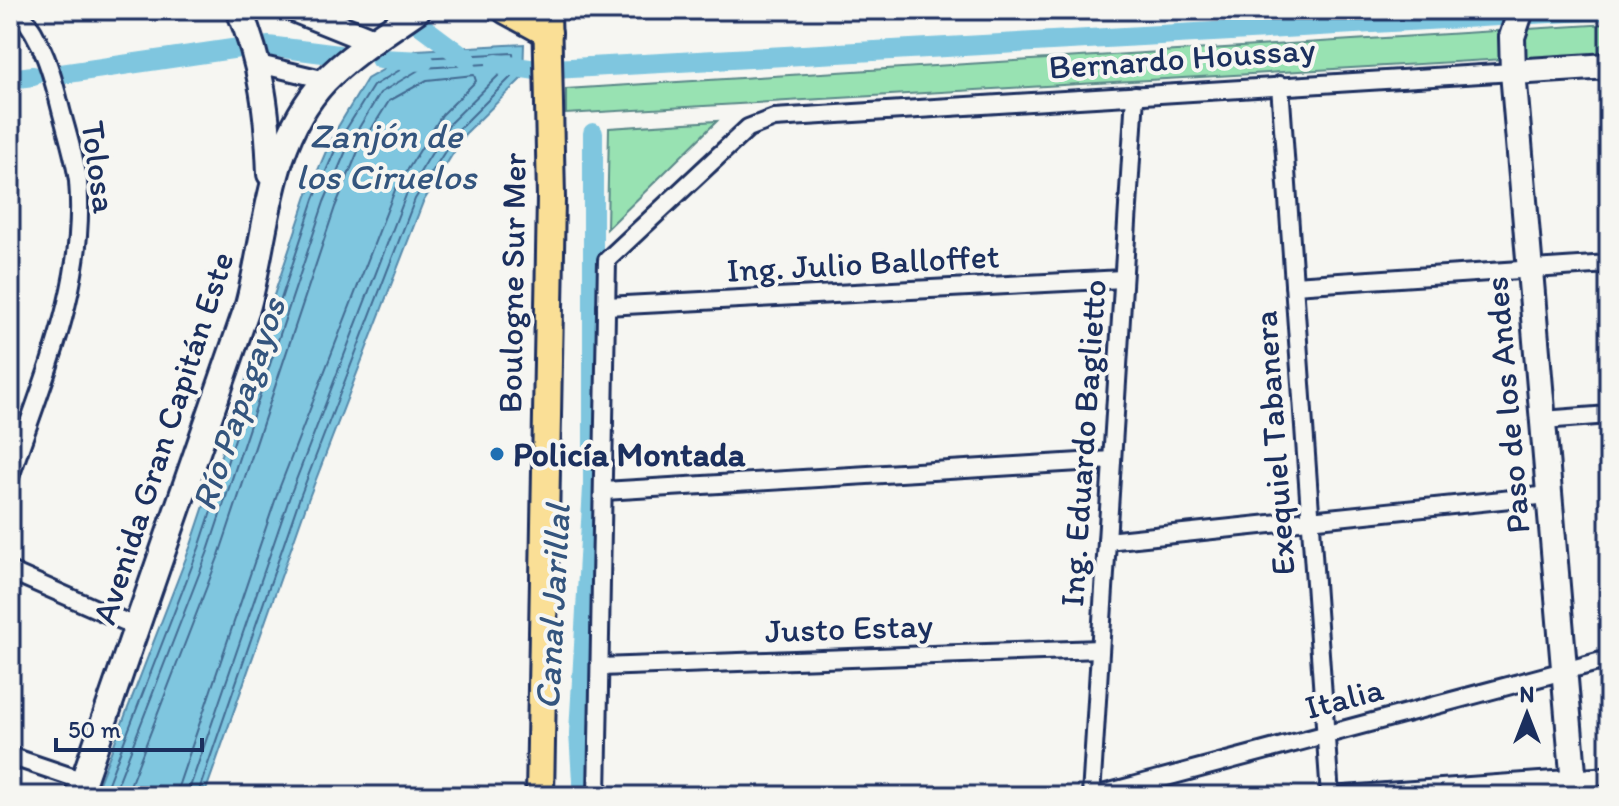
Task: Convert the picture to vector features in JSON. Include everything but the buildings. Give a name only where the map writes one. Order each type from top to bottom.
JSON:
[{"type":"main road","points":[[506,10],[548,22]]},
{"type":"main road","name":"Boulogne Sur Mer","points":[[540,796],[551,198],[548,22]]},
{"type":"street","name":"Tolosa","points":[[10,477],[72,289],[78,242],[78,181],[65,124],[48,59],[33,28],[18,10]]},
{"type":"street","points":[[239,10],[259,64],[266,106],[270,193]]},
{"type":"street","points":[[296,10],[380,37]]},
{"type":"street","name":"Avenida Gran Capitán Este","points":[[81,788],[248,305],[260,260],[270,193],[290,135],[326,80],[418,10]]},
{"type":"street","name":"Paso de los Andes","points":[[1521,10],[1512,37],[1513,72],[1574,787]]},
{"type":"street","points":[[259,64],[326,80]]},
{"type":"street","name":"Bernardo Houssay","points":[[606,306],[607,260],[748,128],[760,121],[1609,66]]},
{"type":"street","name":"Exequiel Tabanera","points":[[1280,85],[1330,796]]},
{"type":"street","name":"Ing. Eduardo Baglietto","points":[[1093,796],[1135,95]]},
{"type":"street","points":[[1294,285],[1609,264]]},
{"type":"street","name":"Ing. Julio Balloffet","points":[[606,306],[1123,279]]},
{"type":"street","points":[[597,796],[606,306]]},
{"type":"street","points":[[1543,420],[1609,415]]},
{"type":"street","points":[[604,491],[1112,460]]},
{"type":"street","points":[[1107,541],[1549,495]]},
{"type":"street","points":[[10,571],[137,627]]},
{"type":"street","name":"Justo Estay","points":[[600,667],[1100,649]]},
{"type":"street","name":"Italia","points":[[1093,796],[1609,659]]},
{"type":"street","points":[[10,756],[81,788]]},
{"type":"street","points":[[1330,796],[1574,787],[1609,776]]},
{"type":"green space","points":[[1609,24],[1609,53],[566,114],[566,89]]},
{"type":"green space","points":[[717,121],[607,229],[609,128]]},
{"type":"water","name":"Zanjón de los Ciruelos","points":[[524,44],[523,77],[465,134],[423,202],[308,500],[204,796],[94,796],[191,545],[307,196],[333,135],[367,79],[417,50]]},
{"type":"waterway","points":[[400,10],[467,60]]},
{"type":"waterway","name":"Zanjón de los Ciruelos","points":[[496,64],[536,70],[1605,10]]},
{"type":"waterway","points":[[268,46],[339,55]]},
{"type":"waterway","points":[[61,74],[239,48]]},
{"type":"waterway","name":"Zanjón de los Ciruelos","points":[[380,59],[424,61]]},
{"type":"waterway","points":[[10,79],[33,76]]},
{"type":"waterway","name":"Canal Jarillal","points":[[583,796],[579,733],[593,487],[593,133]]},
{"type":"place","name":"Policía Montada","points":[[497,454]]},
{"type":"water label","name":"Río Papagayos","points":[[238,404]]}]
